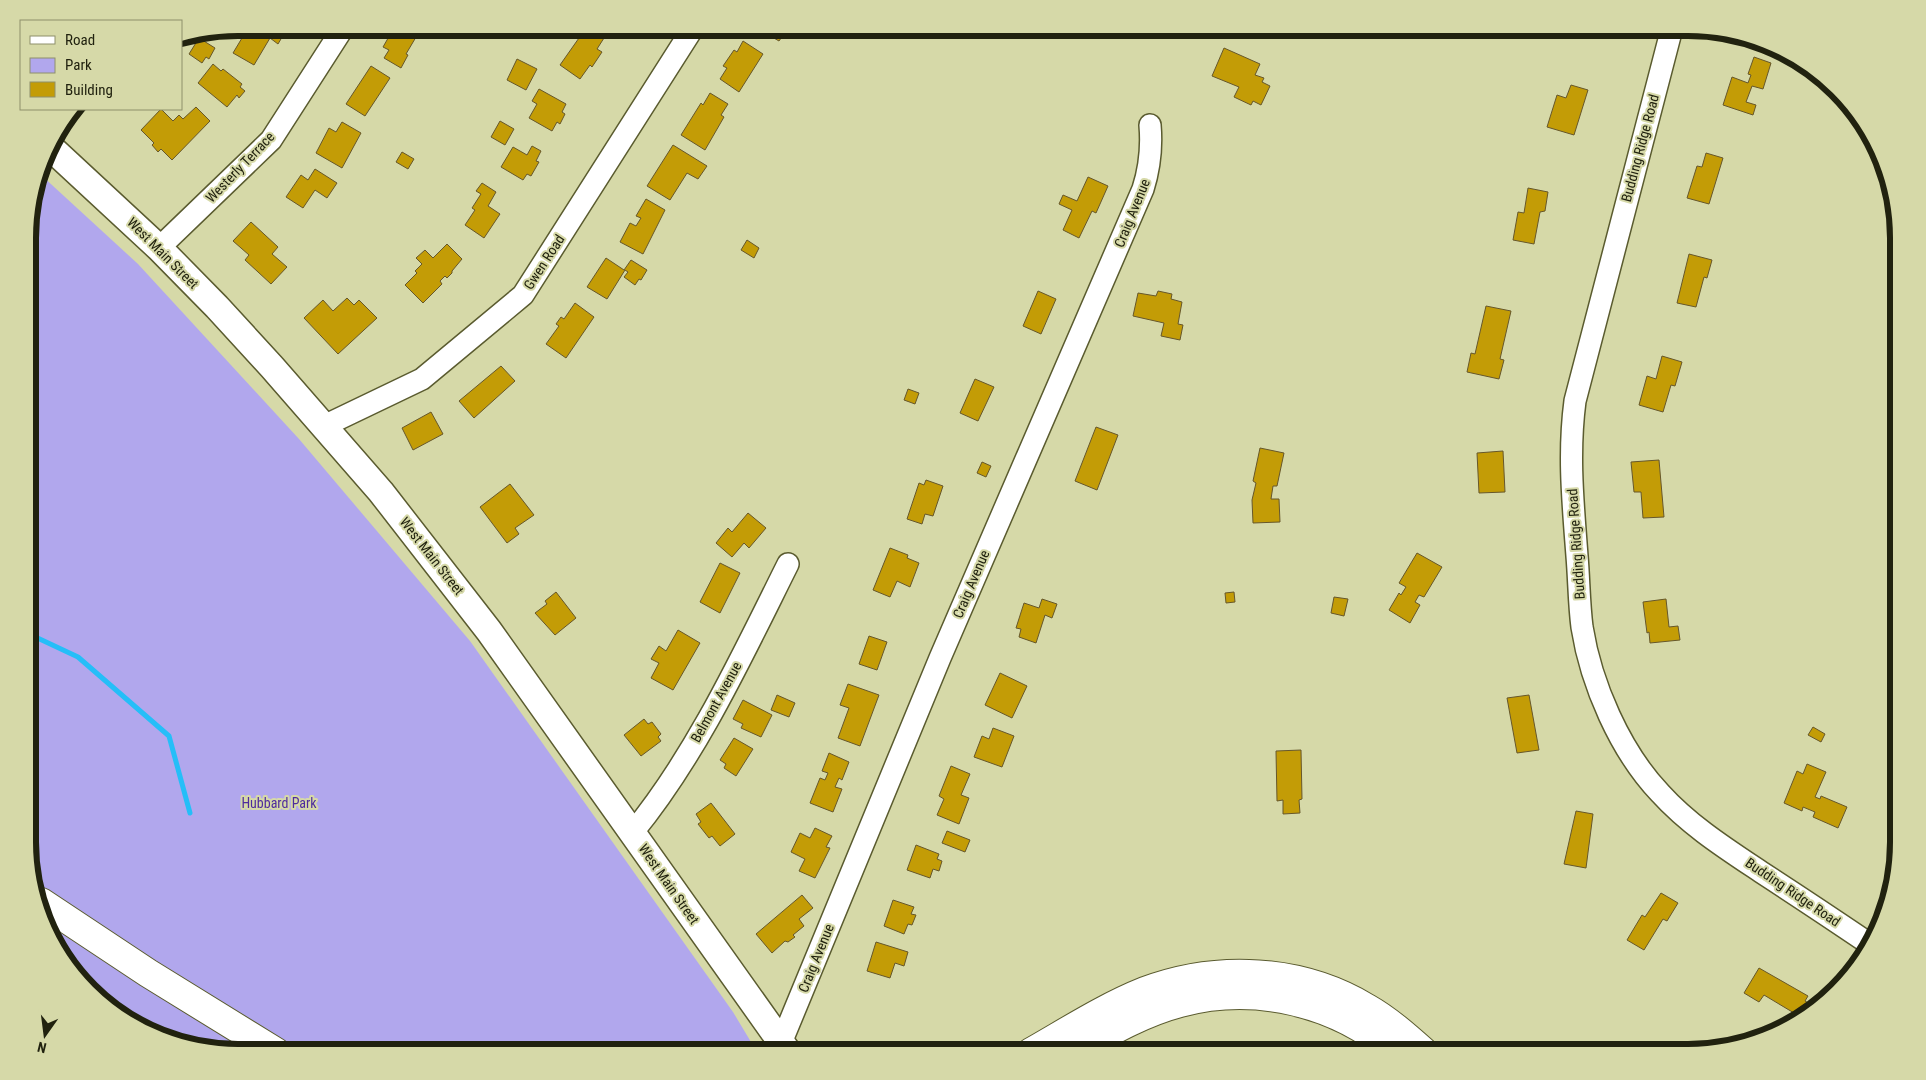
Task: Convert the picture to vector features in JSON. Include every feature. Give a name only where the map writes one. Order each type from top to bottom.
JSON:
[{"type":"highway","points":[[46,905],[148,973],[263,1044]]},
{"type":"highway","points":[[1045,1044],[1114,1006],[1146,991],[1190,979],[1240,973],[1289,978],[1318,985],[1343,995],[1380,1016],[1414,1044]]},
{"type":"highway","points":[[1088,1044],[1119,1027],[1163,1008],[1195,1000],[1234,996],[1279,998],[1322,1010],[1357,1026],[1383,1044]]},
{"type":"main road","name":"West Main Street","points":[[56,152],[159,248],[217,307],[381,492],[489,631],[781,1044]]},
{"type":"street","name":"Westerly Terrace","points":[[159,248],[270,140],[338,36]]},
{"type":"street","name":"Gwen Road","points":[[324,426],[422,379],[523,295],[688,36]]},
{"type":"street","name":"Budding Ridge Road","points":[[1670,36],[1575,401],[1570,456],[1582,628],[1590,661],[1615,726],[1635,764],[1659,792],[1688,820],[1717,842],[1864,940]]},
{"type":"street","name":"Craig Avenue","points":[[786,1044],[963,603],[1143,189],[1150,168],[1152,147],[1150,125]]},
{"type":"street","name":"Belmont Avenue","points":[[633,832],[661,797],[676,773],[740,659],[788,564]]},
{"type":"green space","name":"Hubbard Park","points":[[45,179],[138,264],[299,439],[470,641],[733,1012],[752,1044],[238,1044],[198,1040],[173,1033],[149,1023],[115,1002],[86,975],[63,943],[47,907],[40,882],[36,842],[36,238],[40,198]]},
{"type":"building","points":[[243,36],[283,36],[278,44],[270,38],[254,65],[233,53]]},
{"type":"building","points":[[389,36],[417,36],[406,54],[408,55],[401,68],[384,58],[389,50],[383,47]]},
{"type":"building","points":[[580,36],[601,36],[604,38],[597,49],[602,52],[592,67],[590,65],[580,79],[560,65]]},
{"type":"building","points":[[770,36],[782,36],[779,41]]},
{"type":"building","points":[[201,39],[215,48],[209,59],[206,57],[202,63],[189,54],[198,40]]},
{"type":"building","points":[[743,41],[763,54],[739,92],[720,79],[727,68],[723,66],[734,50],[737,52]]},
{"type":"building","points":[[1224,48],[1260,64],[1255,75],[1264,78],[1262,82],[1270,86],[1261,105],[1253,101],[1251,105],[1234,97],[1239,87],[1212,76]]},
{"type":"building","points":[[1754,57],[1771,63],[1763,89],[1752,86],[1746,102],[1756,105],[1753,115],[1723,105],[1732,77],[1748,83],[1751,75],[1748,74]]},
{"type":"building","points":[[517,59],[537,69],[526,90],[507,80]]},
{"type":"building","points":[[213,64],[221,71],[223,69],[242,84],[240,87],[245,91],[239,98],[237,95],[227,107],[198,83]]},
{"type":"building","points":[[371,66],[390,78],[365,116],[346,104]]},
{"type":"building","points":[[1571,85],[1588,90],[1574,135],[1547,127],[1557,95],[1566,98]]},
{"type":"building","points":[[539,89],[566,104],[562,112],[565,114],[560,124],[557,122],[552,131],[529,118],[537,104],[532,101]]},
{"type":"building","points":[[710,93],[728,104],[721,115],[724,117],[705,150],[681,135],[701,103],[703,105]]},
{"type":"building","points":[[196,107],[210,121],[172,160],[161,149],[158,152],[152,145],[154,143],[141,130],[160,110],[173,121],[179,115],[183,119]]},
{"type":"building","points":[[500,121],[514,129],[505,145],[491,137]]},
{"type":"building","points":[[342,122],[361,133],[342,168],[316,153],[329,128],[336,132]]},
{"type":"building","points":[[673,145],[707,166],[698,179],[687,173],[670,200],[647,186]]},
{"type":"building","points":[[532,146],[541,151],[536,161],[539,162],[531,176],[527,174],[523,180],[501,167],[513,147],[527,155]]},
{"type":"building","points":[[402,152],[414,159],[408,169],[396,162]]},
{"type":"building","points":[[1706,153],[1723,158],[1709,204],[1687,198],[1697,166],[1702,167]]},
{"type":"building","points":[[315,169],[337,183],[327,198],[315,190],[303,208],[286,197],[301,175],[308,180]]},
{"type":"building","points":[[1088,177],[1108,186],[1096,213],[1092,211],[1079,238],[1063,230],[1072,210],[1059,204],[1063,195],[1077,201]]},
{"type":"building","points":[[482,183],[496,192],[488,206],[500,214],[484,238],[465,225],[475,210],[472,208],[481,194],[476,191]]},
{"type":"building","points":[[1528,188],[1548,192],[1545,211],[1540,212],[1534,244],[1513,240],[1518,212],[1524,213]]},
{"type":"building","points":[[646,199],[665,210],[643,254],[620,242],[630,223],[636,226],[641,218],[636,216]]},
{"type":"building","points":[[251,222],[278,247],[272,254],[287,267],[271,284],[245,260],[249,255],[233,241]]},
{"type":"building","points":[[747,240],[759,248],[754,258],[741,250]]},
{"type":"building","points":[[447,244],[462,259],[447,278],[445,276],[440,281],[442,284],[423,303],[405,285],[417,273],[415,271],[422,264],[416,258],[425,250],[433,258]]},
{"type":"building","points":[[1689,254],[1712,260],[1707,278],[1704,277],[1696,307],[1677,303]]},
{"type":"building","points":[[606,258],[624,270],[631,260],[647,270],[641,280],[639,279],[635,285],[624,277],[628,272],[625,270],[607,299],[587,287]]},
{"type":"building","points":[[1038,291],[1056,299],[1041,334],[1023,326]]},
{"type":"building","points":[[1158,291],[1172,294],[1171,299],[1182,302],[1178,324],[1183,325],[1180,340],[1161,336],[1164,323],[1133,316],[1138,293],[1156,296]]},
{"type":"building","points":[[347,298],[354,305],[359,300],[377,318],[338,354],[304,318],[323,300],[333,311]]},
{"type":"building","points":[[575,303],[594,317],[566,358],[546,344],[559,326],[556,324],[561,317],[564,319]]},
{"type":"building","points":[[1486,306],[1511,311],[1500,359],[1504,360],[1499,379],[1467,372],[1471,353],[1475,354]]},
{"type":"building","points":[[1662,356],[1682,362],[1675,386],[1671,385],[1663,412],[1639,405],[1647,376],[1656,379]]},
{"type":"building","points":[[501,366],[515,381],[474,418],[459,401]]},
{"type":"building","points":[[975,379],[994,387],[978,421],[960,413]]},
{"type":"building","points":[[908,389],[919,393],[915,404],[904,400]]},
{"type":"building","points":[[431,412],[443,434],[413,450],[402,428]]},
{"type":"building","points":[[1096,427],[1118,435],[1097,490],[1075,481]]},
{"type":"building","points":[[1260,448],[1284,453],[1277,486],[1273,486],[1271,499],[1279,499],[1280,522],[1253,523],[1252,500],[1256,483],[1253,481]]},
{"type":"building","points":[[1503,451],[1505,492],[1479,493],[1477,453]]},
{"type":"building","points":[[1659,460],[1664,517],[1643,518],[1641,492],[1634,492],[1631,462]]},
{"type":"building","points":[[982,462],[991,466],[986,477],[977,473]]},
{"type":"building","points":[[926,480],[943,486],[933,516],[925,514],[922,524],[907,519],[919,483],[924,485]]},
{"type":"building","points":[[510,484],[534,515],[515,528],[519,534],[507,543],[480,507]]},
{"type":"building","points":[[748,513],[766,528],[749,548],[744,543],[732,557],[716,543],[728,528],[732,532]]},
{"type":"building","points":[[890,548],[908,555],[907,558],[919,563],[910,587],[897,581],[890,597],[873,590]]},
{"type":"building","points":[[1417,553],[1442,567],[1424,597],[1419,595],[1415,602],[1420,605],[1410,623],[1389,610],[1399,593],[1401,595],[1406,587],[1399,583]]},
{"type":"building","points":[[720,563],[740,573],[720,613],[700,602]]},
{"type":"building","points":[[556,592],[576,618],[555,635],[535,613],[547,604],[545,601]]},
{"type":"building","points":[[1234,592],[1235,602],[1226,603],[1225,593]]},
{"type":"building","points":[[1334,597],[1348,599],[1344,616],[1331,613]]},
{"type":"building","points":[[1042,599],[1057,604],[1052,618],[1045,615],[1036,643],[1019,637],[1021,629],[1016,628],[1024,603],[1039,608]]},
{"type":"building","points":[[1666,599],[1669,627],[1678,626],[1680,640],[1650,643],[1643,602]]},
{"type":"building","points":[[678,630],[700,643],[673,690],[651,678],[659,663],[651,659],[659,646],[666,651]]},
{"type":"building","points":[[869,636],[887,642],[877,670],[859,664]]},
{"type":"building","points":[[1000,673],[1027,686],[1012,718],[985,705]]},
{"type":"building","points":[[848,684],[879,695],[860,746],[838,738],[849,708],[840,705]]},
{"type":"building","points":[[777,695],[795,703],[789,717],[771,710]]},
{"type":"building","points":[[1529,695],[1539,750],[1517,753],[1507,698]]},
{"type":"building","points":[[743,700],[772,715],[761,737],[741,728],[743,724],[733,719]]},
{"type":"building","points":[[644,719],[648,724],[652,722],[661,734],[658,737],[661,741],[641,756],[624,735]]},
{"type":"building","points":[[1813,727],[1825,734],[1821,742],[1808,735]]},
{"type":"building","points":[[993,728],[1014,736],[1002,767],[974,757],[982,736],[989,739]]},
{"type":"building","points":[[734,738],[753,749],[736,776],[724,768],[726,764],[720,760]]},
{"type":"building","points":[[1301,750],[1302,799],[1299,800],[1300,813],[1283,814],[1283,800],[1277,801],[1276,751]]},
{"type":"building","points":[[829,753],[849,762],[842,780],[839,778],[835,787],[842,789],[833,812],[810,803],[820,778],[825,780],[828,773],[822,771]]},
{"type":"building","points":[[1807,764],[1826,772],[1815,797],[1820,799],[1821,796],[1847,807],[1838,828],[1813,817],[1815,812],[1803,807],[1802,811],[1784,803],[1797,771],[1803,774]]},
{"type":"building","points":[[951,766],[970,774],[961,795],[969,798],[959,824],[937,815],[944,799],[939,796]]},
{"type":"building","points":[[711,803],[735,834],[720,846],[712,836],[709,838],[698,824],[701,822],[696,814]]},
{"type":"building","points":[[1576,811],[1593,814],[1586,868],[1564,864]]},
{"type":"building","points":[[815,828],[832,836],[826,847],[830,848],[815,878],[799,871],[805,859],[791,852],[800,833],[810,838]]},
{"type":"building","points":[[947,831],[970,840],[965,852],[942,843]]},
{"type":"building","points":[[916,845],[939,854],[937,859],[942,861],[939,871],[933,869],[930,878],[907,870]]},
{"type":"building","points":[[1661,893],[1678,903],[1667,921],[1663,919],[1644,950],[1627,940],[1642,915],[1645,917]]},
{"type":"building","points":[[802,895],[813,908],[799,919],[804,926],[793,935],[795,937],[788,942],[785,941],[772,953],[756,934]]},
{"type":"building","points":[[893,900],[914,907],[911,914],[916,915],[912,925],[908,924],[904,934],[884,926]]},
{"type":"building","points":[[876,942],[908,952],[904,966],[895,963],[890,978],[867,971]]},
{"type":"building","points":[[1759,968],[1808,996],[1805,1001],[1809,1003],[1793,1014],[1794,1013],[1764,995],[1759,1002],[1744,993]]},
{"type":"waterway","points":[[36,637],[78,657],[169,736],[190,813]]}]
